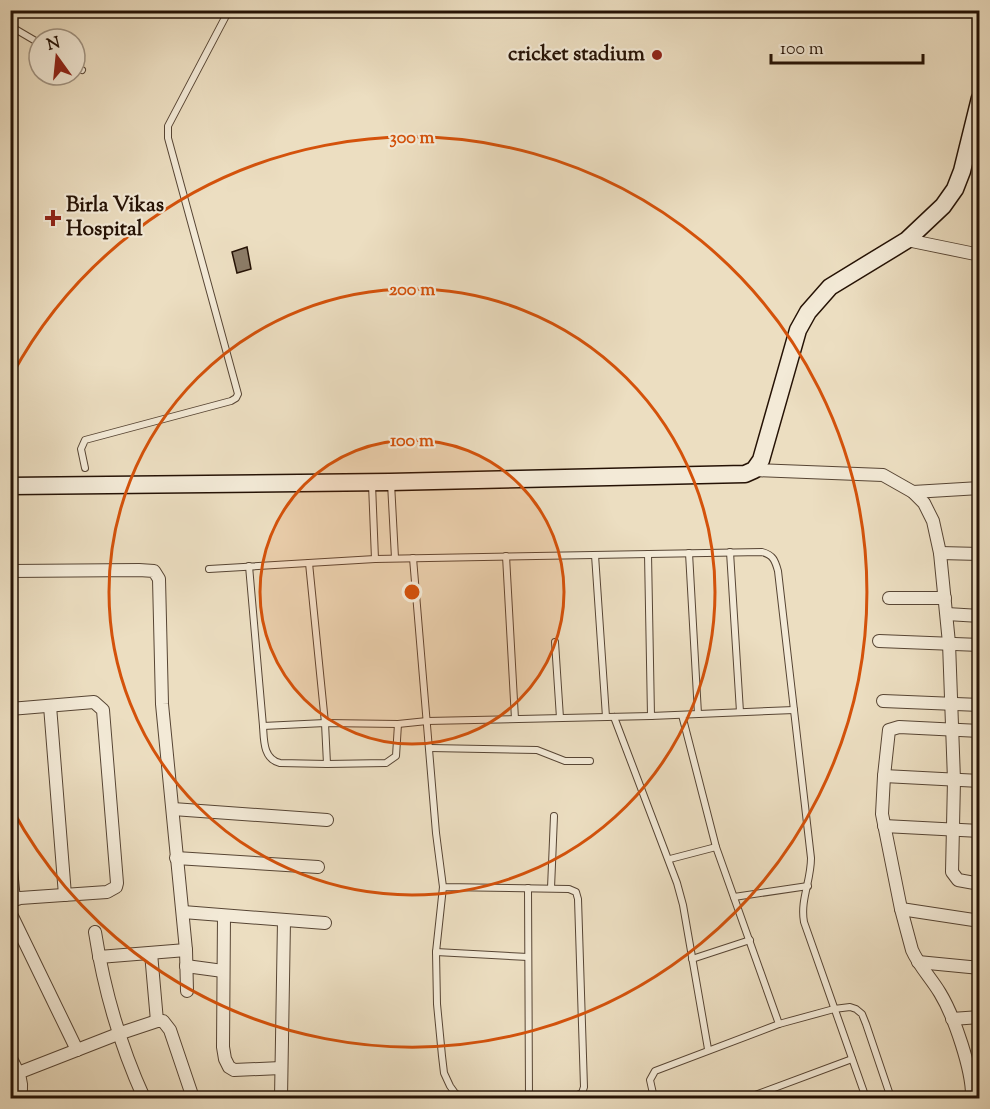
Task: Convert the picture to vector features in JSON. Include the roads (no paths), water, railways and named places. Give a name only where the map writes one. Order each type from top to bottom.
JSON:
[{"type":"street","points":[[754,470],[761,460],[798,330],[808,312],[830,287],[907,240],[943,206],[955,189],[962,171],[978,108]]},
{"type":"street","points":[[907,240],[980,255]]},
{"type":"street","points":[[10,486],[390,482],[745,474],[754,470],[883,476],[914,492],[924,503],[933,521],[940,553],[949,644],[954,780],[952,864],[954,876],[958,880],[980,885]]},
{"type":"street","points":[[914,492],[980,488]]},
{"type":"street","points":[[940,553],[980,554]]},
{"type":"street","points":[[10,571],[154,571],[159,579],[162,704],[183,912],[187,991]]},
{"type":"street","points":[[889,598],[945,598]]},
{"type":"street","points":[[947,614],[980,616]]},
{"type":"street","points":[[879,641],[980,645]]},
{"type":"street","points":[[883,700],[980,705]]},
{"type":"street","points":[[10,709],[94,702],[103,710],[117,883],[116,887],[108,892],[64,895],[12,910]]},
{"type":"street","points":[[50,706],[64,895]]},
{"type":"street","points":[[972,1098],[974,1070],[938,989],[912,950],[901,909],[882,814],[889,730],[899,727],[980,731]]},
{"type":"street","points":[[884,776],[980,781]]},
{"type":"street","points":[[173,809],[327,820]]},
{"type":"street","points":[[884,826],[980,831]]},
{"type":"street","points":[[176,858],[318,867]]},
{"type":"street","points":[[10,859],[12,910],[76,1050]]},
{"type":"street","points":[[901,909],[980,921]]},
{"type":"street","points":[[183,912],[325,923]]},
{"type":"street","points":[[224,916],[224,1047],[229,1066],[234,1070],[281,1068]]},
{"type":"street","points":[[281,1098],[284,921]]},
{"type":"street","points":[[95,932],[118,1034],[144,1098]]},
{"type":"street","points":[[99,957],[186,950]]},
{"type":"street","points":[[151,953],[157,1021]]},
{"type":"street","points":[[918,962],[980,968]]},
{"type":"street","points":[[186,966],[223,971]]},
{"type":"street","points":[[952,1019],[980,1017]]},
{"type":"street","points":[[18,1073],[157,1021],[163,1022],[170,1030],[193,1098]]},
{"type":"street","points":[[10,1057],[22,1086],[18,1098]]},
{"type":"lane","points":[[85,468],[81,449],[85,440],[231,401],[238,394],[168,138],[168,126],[229,10]]},
{"type":"lane","points":[[10,26],[27,36]]},
{"type":"lane","points":[[372,482],[375,559]]},
{"type":"lane","points":[[390,482],[395,558]]},
{"type":"lane","points":[[730,552],[740,712]]},
{"type":"lane","points":[[209,569],[395,558],[730,552],[771,554],[775,561],[811,858],[811,874],[802,901],[804,922],[866,1098]]},
{"type":"lane","points":[[689,553],[698,714]]},
{"type":"lane","points":[[648,554],[651,716]]},
{"type":"lane","points":[[595,555],[606,717]]},
{"type":"lane","points":[[506,556],[515,719]]},
{"type":"lane","points":[[413,558],[443,887],[436,952],[437,1004],[444,1073],[455,1093],[462,1098],[573,1097],[582,1093],[584,1087],[576,892],[569,889],[551,888],[443,887]]},
{"type":"lane","points":[[309,563],[327,764]]},
{"type":"lane","points":[[249,566],[263,726],[266,749],[274,761],[327,764],[386,762],[396,756],[398,724]]},
{"type":"lane","points":[[555,642],[560,718]]},
{"type":"lane","points":[[263,726],[325,723],[398,724],[427,721],[794,710]]},
{"type":"lane","points":[[682,715],[716,847],[779,1023]]},
{"type":"lane","points":[[614,717],[669,859],[683,905],[708,1050]]},
{"type":"lane","points":[[429,748],[537,750],[565,761],[590,761]]},
{"type":"lane","points":[[551,888],[554,816]]},
{"type":"lane","points":[[669,859],[716,847]]},
{"type":"lane","points":[[734,897],[808,886]]},
{"type":"lane","points":[[528,888],[530,1097]]},
{"type":"lane","points":[[692,959],[750,940]]},
{"type":"lane","points":[[436,952],[528,957]]},
{"type":"lane","points":[[654,1098],[650,1080],[655,1071],[779,1023],[849,1007],[862,1014],[891,1098]]},
{"type":"lane","points":[[747,1098],[852,1059]]},
{"type":"place","name":"cricket stadium","points":[[657,55]]},
{"type":"place","name":"Birla Vikas Hospital","points":[[53,218]]}]
